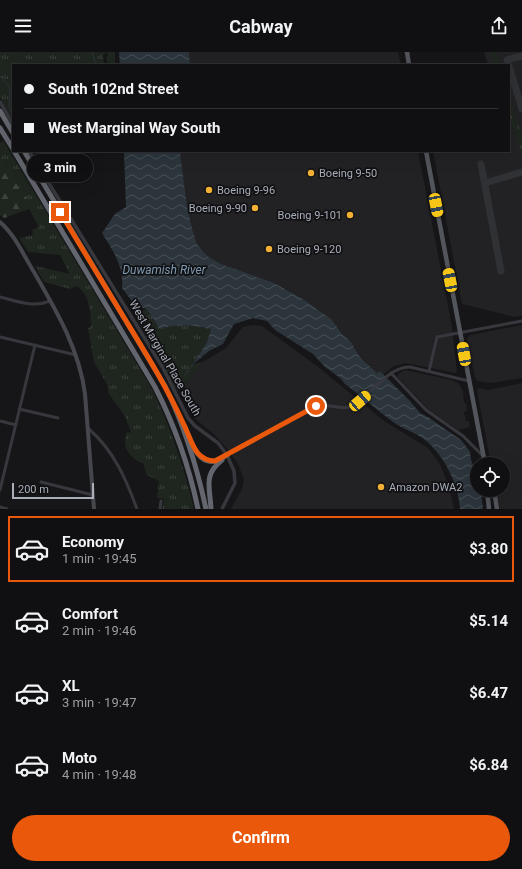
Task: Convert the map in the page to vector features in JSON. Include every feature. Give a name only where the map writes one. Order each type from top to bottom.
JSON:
[{"type":"highway","points":[[0,111],[12,131]]},
{"type":"highway","points":[[0,128],[12,147]]},
{"type":"highway","points":[[15,152],[156,387],[168,412],[182,448],[198,509]]},
{"type":"highway","points":[[25,152],[156,370],[199,455],[206,460],[215,461],[227,456]]},
{"type":"highway","points":[[171,399],[192,457],[206,509]]},
{"type":"highway","points":[[211,509],[209,476],[212,468],[227,456]]},
{"type":"main road","points":[[407,52],[409,64]]},
{"type":"main road","points":[[426,152],[483,456]]},
{"type":"main road","points":[[0,222],[12,235],[50,301],[66,330],[76,355],[84,384],[89,429],[94,509]]},
{"type":"main road","points":[[488,497],[490,509]]},
{"type":"main road","points":[[495,497],[497,509]]},
{"type":"street","points":[[0,102],[12,122]]},
{"type":"street","name":"West Marginal Place South","points":[[30,152],[163,368],[188,418],[195,426],[218,443],[227,456],[234,471],[235,483],[222,509]]},
{"type":"street","points":[[0,298],[32,305],[43,304],[50,301]]},
{"type":"street","points":[[429,371],[437,337],[522,321]]},
{"type":"street","points":[[0,337],[76,355]]},
{"type":"street","points":[[0,487],[35,345]]},
{"type":"street","points":[[227,456],[316,406],[323,404],[349,408],[360,401],[391,373],[401,368],[407,367],[429,371],[469,381]]},
{"type":"street","points":[[391,373],[426,410],[460,434],[483,456]]},
{"type":"street","points":[[20,409],[58,418]]},
{"type":"street","points":[[0,421],[16,425]]},
{"type":"street","points":[[89,429],[113,455],[123,474],[137,509]]},
{"type":"street","points":[[41,482],[93,495]]},
{"type":"street","points":[[160,509],[161,501]]},
{"type":"street","points":[[0,507],[7,509]]},
{"type":"shaded area","points":[[189,52],[398,52],[401,64],[190,64]]},
{"type":"shaded area","points":[[484,52],[522,52],[522,316],[511,317],[462,304],[433,152],[510,152],[510,64],[488,64]]},
{"type":"shaded area","points":[[180,152],[418,152],[452,327],[457,372],[455,373],[406,363],[394,366],[383,375],[380,371],[377,373],[360,356],[351,342],[342,334],[332,320],[303,299],[272,282],[221,264],[209,257],[197,244],[187,207]]},
{"type":"shaded area","points":[[253,325],[262,326],[317,366],[384,421],[428,448],[440,464],[449,487],[454,509],[231,509],[242,489],[244,479],[238,464],[215,435],[194,418],[180,389],[203,362],[226,348],[243,327]]},
{"type":"shaded area","points":[[522,325],[522,378],[492,383],[477,381],[467,339],[470,335]]},
{"type":"shaded area","points":[[406,370],[452,380],[459,384],[463,391],[464,403],[466,403],[467,411],[464,412],[466,421],[469,421],[470,427],[458,430],[428,409],[397,376],[402,371]]},
{"type":"shaded area","points":[[522,383],[522,509],[500,509],[497,497],[510,497],[510,457],[490,457],[477,391],[478,388],[488,390]]},
{"type":"green space","points":[[0,52],[106,52],[103,56],[104,64],[12,64],[12,118],[0,98]]},
{"type":"green space","points":[[106,52],[115,52],[114,64],[108,64],[106,59],[108,55]]},
{"type":"green space","points":[[491,52],[497,52],[501,64],[495,64]]},
{"type":"green space","points":[[510,99],[522,136],[522,157],[510,118]]},
{"type":"green space","points":[[3,140],[152,389],[176,448],[194,509],[162,509],[164,499],[157,498],[159,481],[147,475],[143,463],[133,458],[128,453],[125,446],[126,434],[127,432],[131,433],[125,416],[109,394],[107,384],[94,362],[88,328],[91,327],[91,316],[85,294],[77,286],[70,289],[44,282],[35,266],[70,274],[60,255],[28,252],[19,238],[33,235],[32,230],[39,227],[29,209],[31,208],[0,154],[0,143]]},
{"type":"green space","points":[[0,154],[32,208],[4,218],[0,215]]},
{"type":"green space","points":[[146,308],[160,329],[173,326],[185,326],[211,329],[207,342],[193,364],[203,362],[188,381],[177,391],[136,318]]},
{"type":"water","points":[[119,52],[189,52],[190,64],[120,64]]},
{"type":"water","name":"Duwamish River","points":[[124,152],[180,152],[187,207],[197,244],[209,257],[221,264],[272,282],[303,299],[332,320],[342,334],[351,342],[360,357],[377,373],[380,371],[420,413],[461,440],[470,452],[470,497],[482,497],[483,509],[460,509],[457,490],[449,471],[432,446],[421,437],[393,422],[325,367],[313,354],[275,330],[267,321],[253,318],[234,324],[223,344],[209,351],[193,364],[207,342],[211,329],[173,326],[160,329],[146,308],[137,308],[122,288],[121,273],[117,259],[102,233],[115,214],[126,207]]},
{"type":"waterway","points":[[92,52],[96,64]]},
{"type":"waterway","points":[[0,76],[9,86],[9,108],[12,113]]},
{"type":"waterway","points":[[185,375],[193,364]]},
{"type":"taxiway","points":[[507,60],[522,56]]},
{"type":"taxiway","points":[[510,69],[522,109]]},
{"type":"taxiway","points":[[481,164],[501,271]]},
{"type":"taxiway","points":[[485,183],[522,172]]},
{"type":"place","name":"Boeing 9-50","points":[[311,173]]},
{"type":"place","name":"Boeing 9-96","points":[[209,190]]},
{"type":"place","name":"Boeing 9-90","points":[[255,208]]},
{"type":"place","name":"Boeing 9-101","points":[[350,215]]},
{"type":"place","name":"Boeing 9-120","points":[[269,249]]},
{"type":"place","name":"Amazon DWA2","points":[[381,487]]},
{"type":"route","points":[[60,212],[156,370],[197,454],[202,458],[215,461],[227,456],[316,406]]}]
